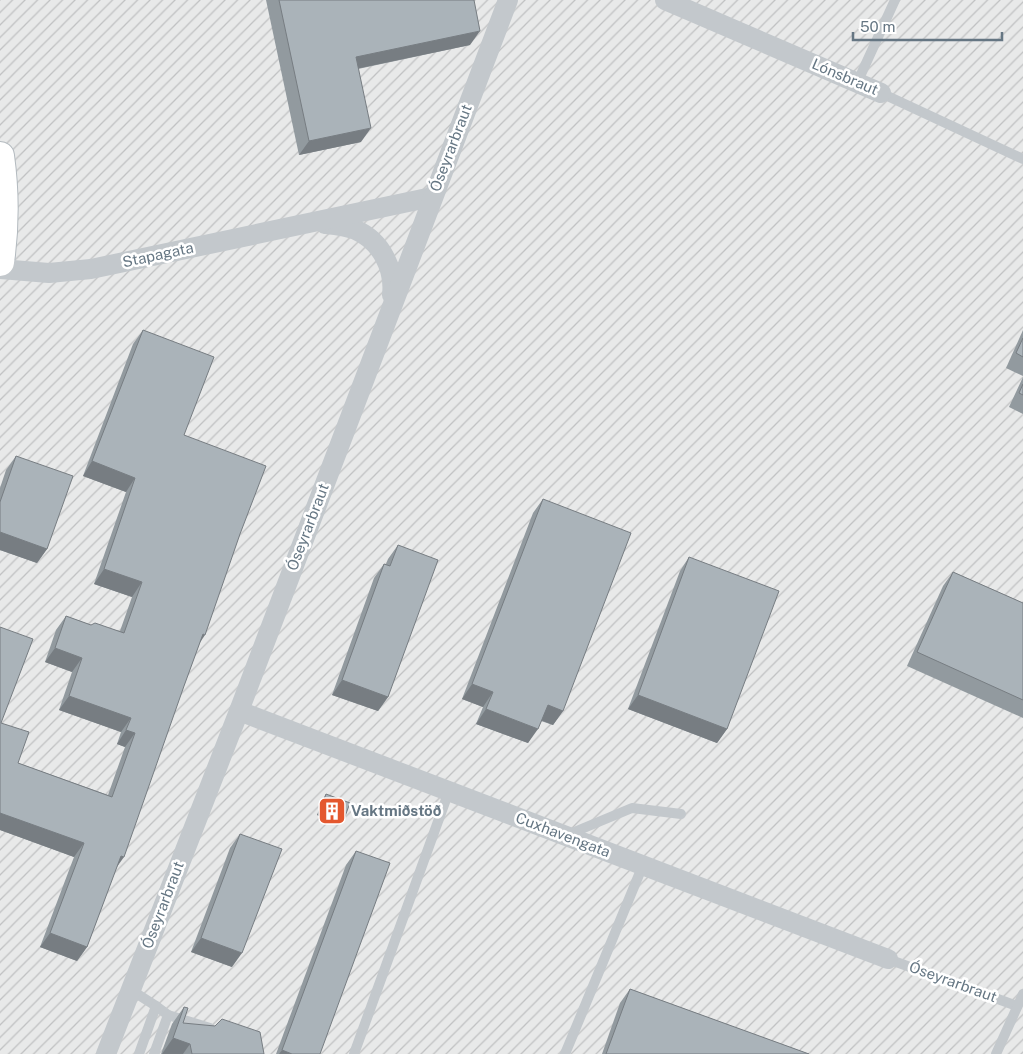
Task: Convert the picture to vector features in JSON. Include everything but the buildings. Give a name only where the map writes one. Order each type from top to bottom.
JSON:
[{"type":"street","name":"Óseyrarbraut","points":[[106,1054],[239,711],[432,196],[508,0]]},
{"type":"street","name":"Lónsbraut","points":[[665,0],[881,93]]},
{"type":"street","points":[[0,156],[5,202],[0,262]]},
{"type":"street","name":"Stapagata","points":[[0,270],[50,273],[91,269],[432,196]]},
{"type":"street","name":"Stapagata","points":[[314,222],[350,228],[365,235],[372,241],[390,268],[391,307]]},
{"type":"street","name":"Cuxhavengata","points":[[239,711],[888,959]]},
{"type":"lane","points":[[857,83],[896,0]]},
{"type":"lane","name":"Lónsbraut","points":[[881,93],[1023,159]]},
{"type":"lane","points":[[354,1054],[449,791]]},
{"type":"lane","points":[[566,836],[632,808],[681,814]]},
{"type":"lane","points":[[565,1054],[643,865]]},
{"type":"lane","name":"Óseyrarbraut","points":[[888,959],[1017,1006]]},
{"type":"lane","points":[[131,990],[168,1015],[222,1032]]},
{"type":"lane","name":"Óseyrarbraut","points":[[996,1054],[1023,994]]},
{"type":"lane","points":[[139,1054],[156,1006]]},
{"type":"lane","points":[[154,1054],[168,1015]]},
{"type":"shaded area","points":[[0,0],[1023,0],[1023,1054],[0,1054]]},
{"type":"place","name":"Vaktmiðstöð","points":[[332,811]]}]
